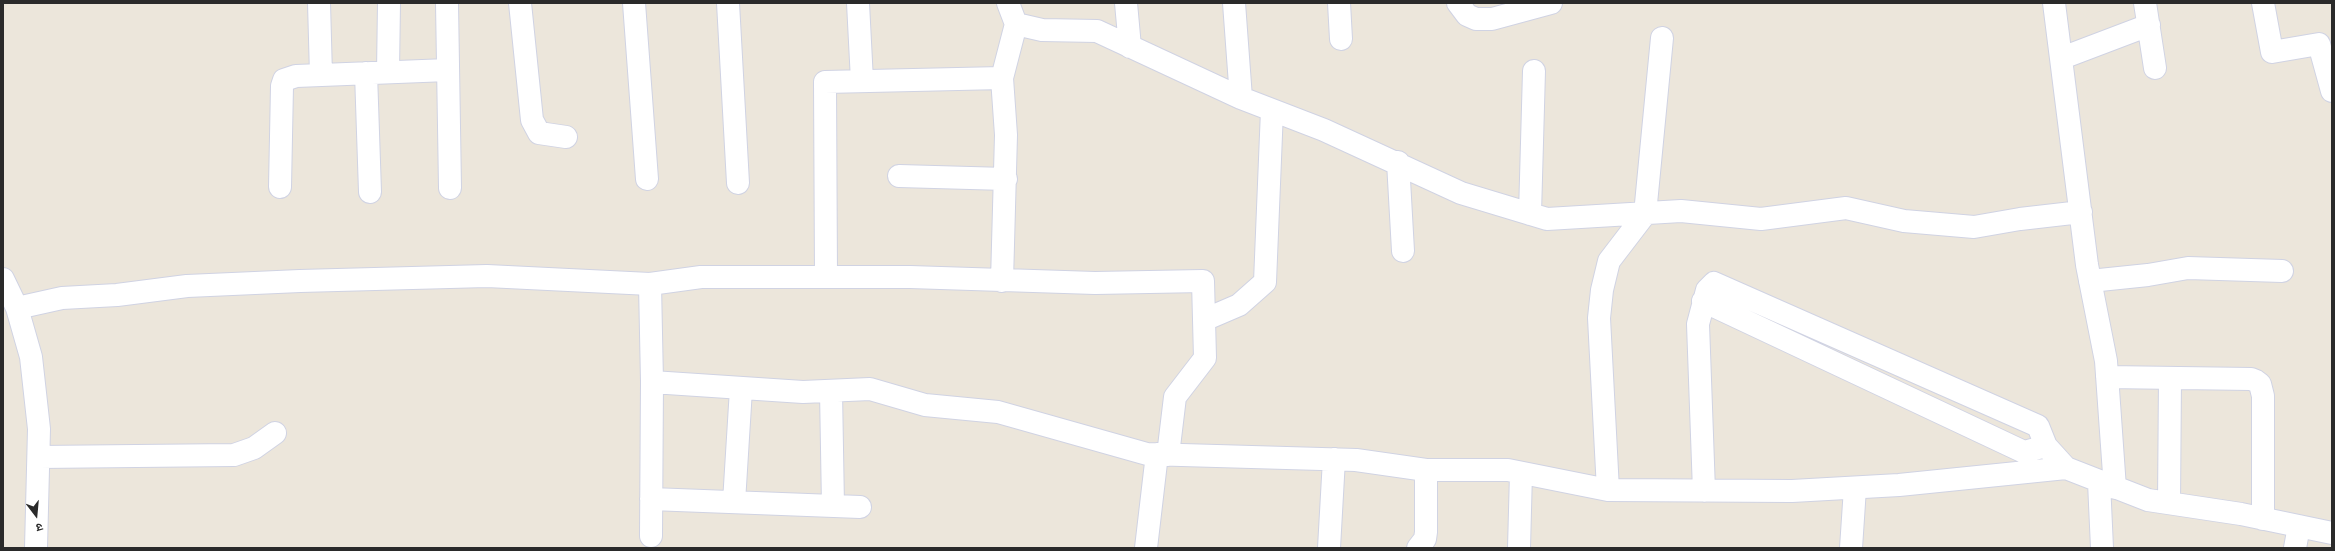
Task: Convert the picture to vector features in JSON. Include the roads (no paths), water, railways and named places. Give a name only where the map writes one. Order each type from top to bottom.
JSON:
[{"type":"street","points":[[319,3],[321,74]]},
{"type":"street","points":[[388,72],[389,3]]},
{"type":"street","points":[[447,3],[450,188]]},
{"type":"street","points":[[520,3],[532,120],[539,133],[566,137]]},
{"type":"street","points":[[634,3],[647,179]]},
{"type":"street","points":[[728,3],[738,183]]},
{"type":"street","points":[[858,3],[862,81]]},
{"type":"street","points":[[1002,281],[1006,179],[1006,135],[1002,78],[1016,24],[1008,3]]},
{"type":"street","points":[[1126,3],[1130,47]]},
{"type":"street","points":[[1234,3],[1241,98]]},
{"type":"street","points":[[1340,3],[1341,39]]},
{"type":"street","points":[[1458,3],[1467,15],[1476,19],[1492,19],[1551,3]]},
{"type":"street","points":[[2054,3],[2090,281],[2106,361],[2107,485],[2102,548]]},
{"type":"street","points":[[2146,3],[2156,68]]},
{"type":"street","points":[[2263,3],[2272,52],[2319,44],[2332,91]]},
{"type":"street","points":[[1016,24],[1042,30],[1097,31],[1241,98],[1398,162],[1461,193],[1547,219],[1681,211],[1761,219],[1846,208],[1904,221],[1974,227],[2020,218],[2081,212]]},
{"type":"street","points":[[2062,58],[2149,25]]},
{"type":"street","points":[[1608,490],[1599,318],[1602,290],[1609,261],[1645,214],[1662,38]]},
{"type":"street","points":[[280,187],[282,86],[284,80],[296,76],[321,74],[448,70]]},
{"type":"street","points":[[1530,214],[1534,71]]},
{"type":"street","points":[[366,73],[370,192]]},
{"type":"street","points":[[826,277],[825,82],[1002,78]]},
{"type":"street","points":[[1204,320],[1239,305],[1265,282],[1272,110]]},
{"type":"street","points":[[1398,162],[1403,251]]},
{"type":"street","points":[[899,176],[1006,179]]},
{"type":"street","points":[[2090,281],[2148,275],[2188,268],[2282,271]]},
{"type":"street","points":[[13,315],[62,298],[117,295],[187,286],[300,281],[487,276],[650,284],[701,277],[910,277],[1095,283],[1203,281],[1205,358],[1175,397],[1162,454],[1146,548]]},
{"type":"street","points":[[3,279],[13,315],[31,357],[39,430],[36,548]]},
{"type":"street","points":[[1704,491],[1698,324],[1703,301],[1709,286],[1714,283],[1721,284],[2038,426],[2046,446],[2066,468],[2107,485],[2148,500],[2263,519],[2332,533]]},
{"type":"street","points":[[650,284],[652,382],[651,536]]},
{"type":"street","points":[[1703,301],[1868,380],[2024,452],[2046,446]]},
{"type":"street","points":[[1868,380],[1879,355]]},
{"type":"street","points":[[2107,377],[2251,379],[2260,384],[2263,396],[2263,519]]},
{"type":"street","points":[[2169,503],[2170,378]]},
{"type":"street","points":[[652,382],[803,392],[870,389],[925,405],[998,412],[1146,454],[1334,459],[1426,470],[1508,470],[1608,490],[1792,491],[1899,485],[2066,468]]},
{"type":"street","points":[[734,502],[741,389]]},
{"type":"street","points":[[831,390],[833,506]]},
{"type":"street","points":[[39,457],[234,455],[254,448],[275,434]]},
{"type":"street","points":[[1329,548],[1334,459]]},
{"type":"street","points":[[1418,548],[1425,539],[1426,532],[1426,470]]},
{"type":"street","points":[[1519,548],[1521,473]]},
{"type":"street","points":[[1851,548],[1854,488]]},
{"type":"street","points":[[651,499],[860,507]]},
{"type":"street","points":[[2295,548],[2299,526]]}]
